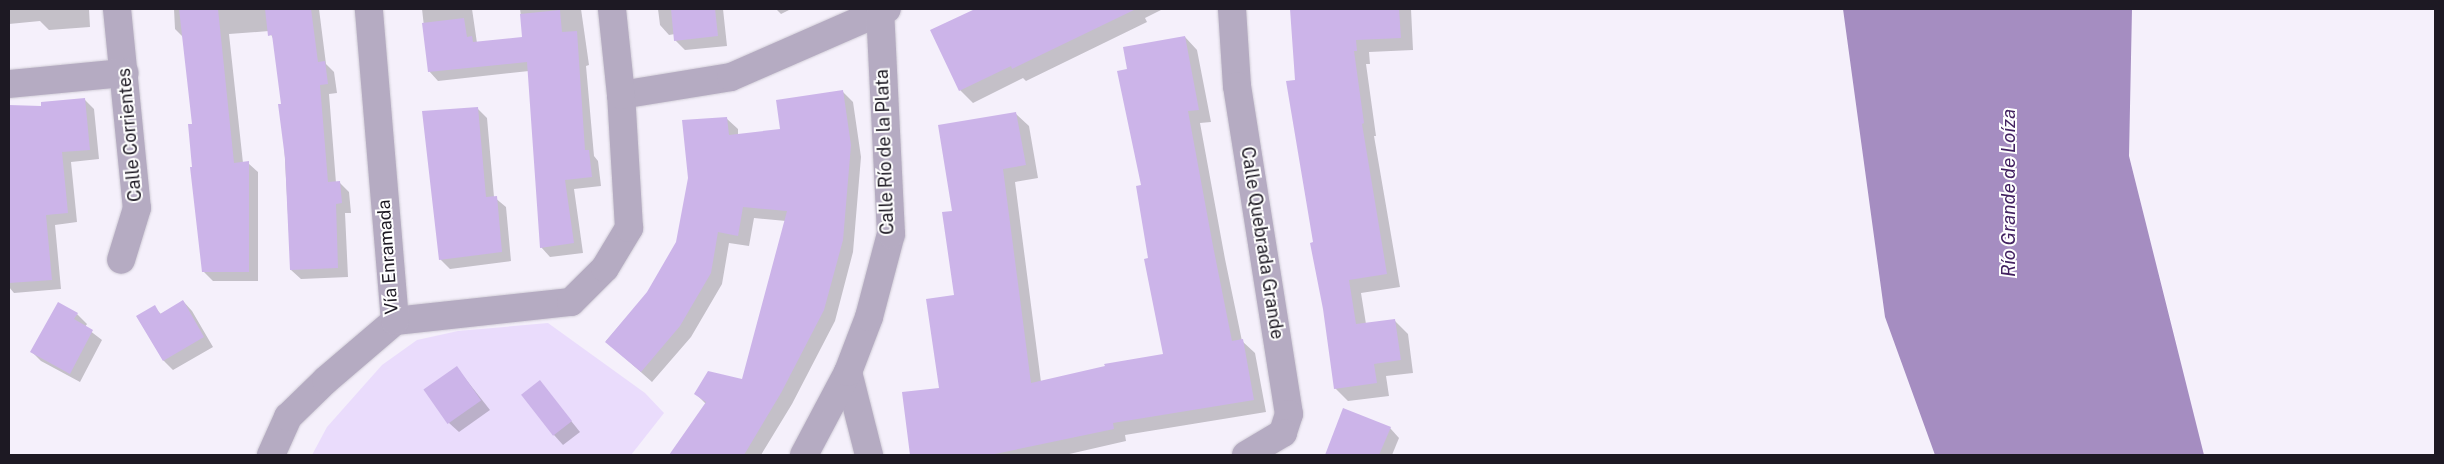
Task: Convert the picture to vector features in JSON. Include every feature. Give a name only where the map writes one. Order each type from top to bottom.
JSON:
[{"type":"street","name":"Calle Corrientes","points":[[118,9],[137,208],[122,260]]},
{"type":"street","name":"Vía Enramada","points":[[271,455],[288,417],[326,380],[394,321],[370,9]]},
{"type":"street","points":[[394,321],[571,302],[605,268],[629,228],[621,96],[612,9]]},
{"type":"street","name":"Calle Quebrada Grande","points":[[1232,9],[1237,86],[1289,414],[1283,432],[1246,455]]},
{"type":"street","points":[[621,96],[731,77],[883,10]]},
{"type":"street","name":"Calle Río de la Plata","points":[[804,455],[848,372],[869,317],[890,234],[883,10]]},
{"type":"street","points":[[9,84],[124,73]]},
{"type":"street","points":[[848,372],[870,455]]},
{"type":"shaded area","points":[[548,323],[645,393],[664,413],[631,455],[312,455],[327,427],[382,365],[417,340],[458,331]]},
{"type":"water","name":"Río Grande de Loíza","points":[[1843,9],[2132,9],[2129,156],[2204,455],[1935,455],[1885,317]]},
{"type":"building","points":[[179,9],[218,9],[234,163],[249,161],[249,272],[202,272],[190,167],[192,167],[188,124],[192,124]]},
{"type":"building","points":[[265,9],[311,9],[318,62],[325,61],[328,84],[320,85],[328,182],[340,181],[342,203],[336,204],[338,268],[290,270],[285,158],[278,104],[281,104],[272,35],[268,36]]},
{"type":"building","points":[[671,9],[715,9],[718,36],[674,41]]},
{"type":"building","points":[[975,9],[1136,9],[1012,69],[1011,66],[959,91],[930,30]]},
{"type":"building","points":[[1290,9],[1399,9],[1401,38],[1356,40],[1357,51],[1354,51],[1364,123],[1362,124],[1387,274],[1349,280],[1356,324],[1395,319],[1401,360],[1374,364],[1377,383],[1334,389],[1323,309],[1310,243],[1313,242],[1286,81],[1295,80]]},
{"type":"building","points":[[560,10],[562,32],[577,31],[585,150],[589,150],[592,177],[565,180],[574,243],[540,248],[527,62],[428,72],[422,23],[464,18],[467,37],[472,36],[473,42],[522,37],[520,14]]},
{"type":"building","points":[[1185,36],[1199,110],[1188,111],[1213,246],[1232,341],[1243,339],[1254,400],[1113,423],[1114,429],[990,455],[910,455],[902,392],[939,388],[926,299],[954,295],[942,212],[952,211],[938,125],[1016,112],[1026,165],[1003,169],[1031,383],[1105,366],[1104,364],[1163,354],[1144,259],[1148,258],[1136,186],[1141,185],[1117,71],[1127,69],[1123,47]]},
{"type":"building","points":[[843,90],[851,145],[843,240],[824,310],[781,393],[744,455],[669,455],[706,402],[694,394],[708,371],[742,379],[787,211],[743,207],[738,236],[718,232],[711,273],[680,326],[641,372],[605,342],[647,292],[676,242],[688,178],[682,120],[727,117],[729,135],[780,129],[776,100]]},
{"type":"building","points":[[85,98],[90,150],[62,152],[68,213],[46,215],[52,280],[9,283],[9,105],[41,106],[41,102]]},
{"type":"building","points":[[478,107],[486,197],[497,196],[502,252],[439,260],[422,111]]},
{"type":"building","points":[[183,300],[204,337],[163,361],[136,316],[155,305],[160,314]]},
{"type":"building","points":[[58,302],[78,313],[74,319],[93,330],[70,374],[30,352]]},
{"type":"building","points":[[457,366],[481,400],[448,424],[423,390]]},
{"type":"building","points":[[540,380],[572,421],[553,436],[521,395]]},
{"type":"building","points":[[1343,408],[1391,427],[1379,455],[1325,455]]}]
